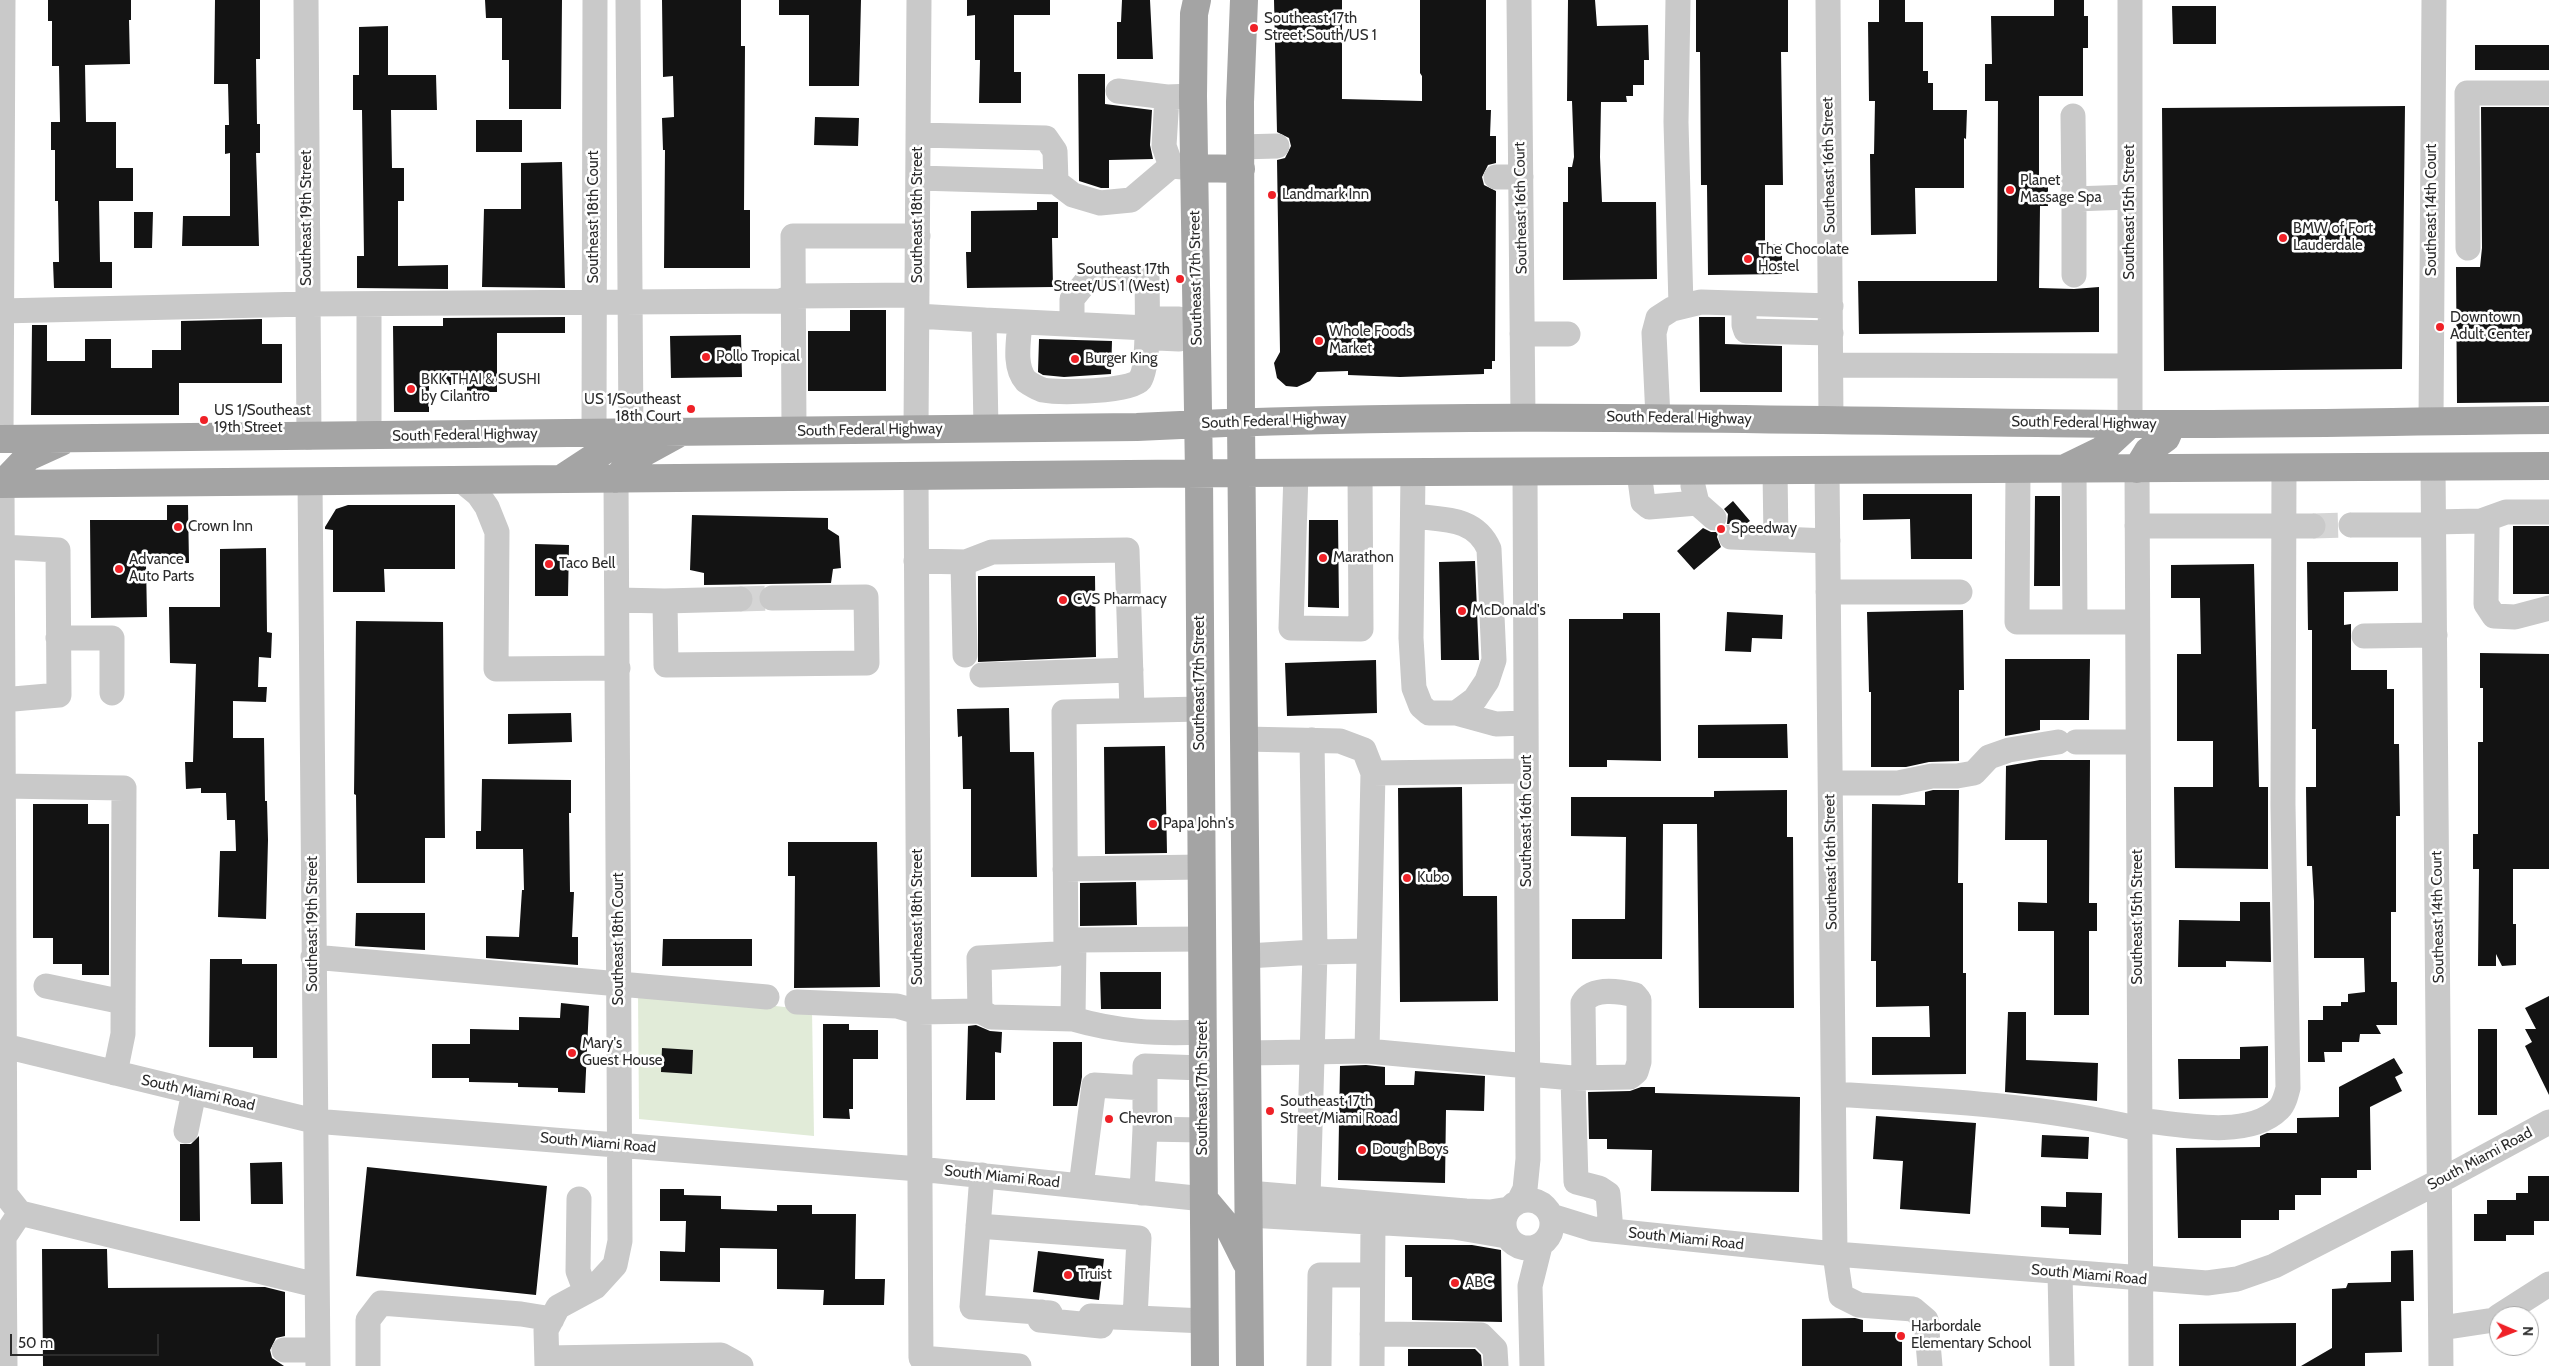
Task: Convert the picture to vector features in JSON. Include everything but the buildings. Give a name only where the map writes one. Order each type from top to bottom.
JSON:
[{"type":"main road","points":[[1244,0],[1240,158],[1241,423],[1250,1366]]},
{"type":"main road","name":"Southeast 17th Street","points":[[1195,5],[1180,97],[1183,167],[1197,330],[1205,1366]]},
{"type":"main road","points":[[1183,167],[1240,158]]},
{"type":"main road","name":"South Federal Highway","points":[[0,439],[986,429],[1241,423],[1314,419],[1523,417],[2130,424],[2549,420]]},
{"type":"main road","points":[[2068,470],[2102,450],[2130,424]]},
{"type":"main road","points":[[2136,469],[2148,451],[2166,438],[2172,424]]},
{"type":"main road","points":[[561,479],[631,433]]},
{"type":"main road","points":[[616,479],[634,458],[680,433]]},
{"type":"main road","points":[[1,484],[28,457],[69,438]]},
{"type":"main road","points":[[1,484],[1242,473],[1775,472],[2549,466]]},
{"type":"main road","points":[[1204,1199],[1230,1230],[1249,1267]]},
{"type":"street","name":"Southeast 19th Street","points":[[306,0],[309,437]]},
{"type":"street","name":"Southeast 18th Court","points":[[594,434],[595,0]]},
{"type":"street","points":[[628,0],[631,433]]},
{"type":"street","name":"Southeast 18th Street","points":[[916,430],[918,0]]},
{"type":"street","name":"Southeast 16th Court","points":[[1519,0],[1523,417]]},
{"type":"street","points":[[1678,0],[1676,122],[1681,306]]},
{"type":"street","name":"Southeast 16th Street","points":[[1828,0],[1831,420]]},
{"type":"street","name":"Southeast 15th Street","points":[[2130,0],[2130,424]]},
{"type":"street","name":"Southeast 14th Court","points":[[2431,421],[2434,0]]},
{"type":"street","points":[[0,439],[2,9]]},
{"type":"street","points":[[1118,91],[1180,97]]},
{"type":"street","points":[[2432,248],[2470,248],[2467,93],[2549,93]]},
{"type":"street","points":[[2073,116],[2074,275]]},
{"type":"street","points":[[918,135],[1046,138],[1055,151],[1056,182]]},
{"type":"street","points":[[1240,158],[1277,146]]},
{"type":"street","points":[[918,178],[1056,182],[1073,195],[1100,203],[1131,200],[1183,167]]},
{"type":"street","points":[[1496,177],[1521,177]]},
{"type":"street","points":[[2074,198],[2130,197]]},
{"type":"street","points":[[794,431],[793,236],[918,236]]},
{"type":"street","points":[[1020,322],[1019,367],[1026,381],[1042,390],[1078,391],[1130,386],[1139,381],[1144,371],[1147,328],[1147,278],[1089,278],[1072,299],[1072,324]]},
{"type":"street","points":[[1,311],[308,304],[781,301],[794,296],[917,306],[984,320],[1147,328],[1158,319],[1179,319],[1197,330]]},
{"type":"street","points":[[1658,418],[1654,333],[1658,318],[1681,306],[1701,302],[1831,306]]},
{"type":"street","points":[[368,304],[369,436]]},
{"type":"street","points":[[1744,304],[1744,325],[1746,331],[1831,333]]},
{"type":"street","points":[[984,320],[986,429]]},
{"type":"street","points":[[1522,334],[1568,334]]},
{"type":"street","points":[[1831,365],[2130,366]]},
{"type":"street","name":"Southeast 14th Court","points":[[2434,467],[2441,1366]]},
{"type":"street","points":[[1834,1094],[1950,1101],[2139,1124],[2224,1128],[2239,1126],[2270,1116],[2279,1109],[2288,1088],[2283,805],[2284,468]]},
{"type":"street","name":"Southeast 15th Street","points":[[2136,469],[2141,1366]]},
{"type":"street","points":[[2018,470],[2017,622],[2137,622]]},
{"type":"street","points":[[2068,470],[2075,622]]},
{"type":"street","name":"Southeast 16th Street","points":[[1827,471],[1836,1254],[1841,1296],[1859,1305],[1913,1309],[1926,1320],[1930,1366]]},
{"type":"street","points":[[1639,472],[1643,502],[1649,507],[1705,511],[1691,472]]},
{"type":"street","points":[[1775,472],[1776,539]]},
{"type":"street","points":[[1296,473],[1291,628],[1361,629],[1360,473]]},
{"type":"street","points":[[1413,473],[1411,638],[1414,688],[1421,706],[1430,713],[1456,713],[1496,724],[1526,723]]},
{"type":"street","name":"Southeast 16th Court","points":[[1525,473],[1528,1070],[1528,1168],[1525,1190],[1529,1224],[1532,1366]]},
{"type":"street","name":"Southeast 18th Street","points":[[916,476],[921,1358],[970,1364]]},
{"type":"street","name":"Southeast 18th Court","points":[[547,1362],[546,1330],[558,1307],[595,1287],[615,1265],[620,1241],[616,479]]},
{"type":"street","points":[[461,480],[478,494],[487,506],[497,532],[496,669],[618,668]]},
{"type":"street","name":"Southeast 19th Street","points":[[310,482],[314,1121],[318,1358]]},
{"type":"street","points":[[1,484],[4,1194],[20,1213],[316,1285]]},
{"type":"street","points":[[2351,525],[2481,522],[2506,512],[2549,512]]},
{"type":"street","points":[[1413,516],[1470,525],[1484,538],[1490,549],[1494,660],[1483,688],[1475,699],[1456,713]]},
{"type":"street","points":[[2481,522],[2487,528],[2486,604],[2494,616],[2515,617],[2549,608]]},
{"type":"street","points":[[2137,526],[2313,526]]},
{"type":"street","points":[[1731,537],[1828,541]]},
{"type":"street","points":[[2,547],[58,550],[59,695],[2,686]]},
{"type":"street","points":[[916,562],[965,562],[992,552],[1126,550],[1132,710]]},
{"type":"street","points":[[965,562],[965,654]]},
{"type":"street","points":[[1828,592],[1960,592]]},
{"type":"street","points":[[665,601],[666,665],[867,663],[866,597],[772,598]]},
{"type":"street","points":[[617,600],[740,599]]},
{"type":"street","points":[[2364,636],[2435,635]]},
{"type":"street","points":[[58,638],[112,638],[112,693]]},
{"type":"street","points":[[982,675],[1131,670]]},
{"type":"street","points":[[1483,688],[1485,705],[1526,723]]},
{"type":"street","points":[[1073,1019],[1065,870],[1064,712],[1201,709]]},
{"type":"street","points":[[1244,739],[1340,741],[1364,750],[1373,773],[1367,1051]]},
{"type":"street","points":[[1308,1198],[1315,952],[1312,740]]},
{"type":"street","points":[[1830,783],[1898,783],[1932,776],[1957,776],[1974,773],[1989,757],[2010,750],[2067,742],[2138,742]]},
{"type":"street","points":[[1373,773],[1526,771]]},
{"type":"street","points":[[3,786],[124,788],[123,1034],[115,1073]]},
{"type":"street","points":[[1065,870],[1202,866]]},
{"type":"street","points":[[980,1011],[978,958],[1056,954],[1070,945],[1202,939]]},
{"type":"street","points":[[1247,956],[1369,951]]},
{"type":"street","points":[[313,958],[767,997]]},
{"type":"street","points":[[46,986],[123,1002]]},
{"type":"street","points":[[798,1002],[897,1006],[918,1012],[980,1011],[991,1017],[1073,1019],[1108,1029],[1145,1033],[1203,1032]]},
{"type":"street","name":"South Miami Road","points":[[2,1046],[314,1121],[919,1169],[1204,1199]]},
{"type":"street","points":[[1248,1053],[1367,1051],[1579,1078],[1574,1176],[1578,1184],[1598,1188],[1608,1194],[1602,1230]]},
{"type":"street","points":[[1142,1192],[1145,1066],[1203,1068]]},
{"type":"street","points":[[1081,1186],[1094,1085],[1145,1088]]},
{"type":"street","points":[[186,1131],[194,1092]]},
{"type":"street","name":"South Miami Road","points":[[1248,1204],[1308,1198],[1474,1211],[1529,1224],[1836,1254],[2207,1283],[2237,1279],[2274,1266],[2440,1181],[2549,1122]]},
{"type":"street","points":[[1145,1129],[1204,1130]]},
{"type":"street","points":[[982,1175],[972,1307],[1046,1312],[1040,1320],[1100,1326],[1096,1316],[1205,1321]]},
{"type":"street","points":[[579,1199],[578,1271],[586,1292]]},
{"type":"street","name":"South Miami Road","points":[[1248,1204],[1373,1222],[1469,1229],[1529,1224]]},
{"type":"street","points":[[5,1366],[4,1237],[20,1213]]},
{"type":"street","points":[[1372,1366],[1373,1222]]},
{"type":"street","points":[[978,1226],[1140,1238],[1136,1318]]},
{"type":"street","points":[[2060,1273],[2062,1366]]},
{"type":"street","points":[[1319,1366],[1320,1275],[1372,1275]]},
{"type":"street","points":[[2515,1306],[2549,1284]]},
{"type":"street","points":[[368,1366],[368,1320],[381,1303],[521,1314],[552,1319]]},
{"type":"street","points":[[2441,1328],[2489,1321]]},
{"type":"street","points":[[1372,1334],[1481,1336],[1494,1349],[1496,1366]]},
{"type":"street","points":[[284,1350],[318,1358]]},
{"type":"street","points":[[547,1362],[604,1362],[721,1355],[741,1366]]},
{"type":"street","points":[[970,1364],[1019,1366]]},
{"type":"green space","points":[[638,991],[812,1010],[814,1136],[639,1119]]},
{"type":"tunnel","points":[[2313,526],[2351,525]]},
{"type":"tunnel","points":[[740,599],[772,598]]},
{"type":"place","name":"Southeast 17th Street South/US 1","points":[[1254,28]]},
{"type":"place","name":"Planet Massage Spa","points":[[2010,190]]},
{"type":"place","name":"Landmark Inn","points":[[1272,195]]},
{"type":"place","name":"BMW of Fort Lauderdale","points":[[2283,238]]},
{"type":"place","name":"The Chocolate Hostel","points":[[1748,259]]},
{"type":"place","name":"Southeast 17th Street/US 1 (West)","points":[[1180,279]]},
{"type":"place","name":"Downtown Adult Center","points":[[2440,327]]},
{"type":"place","name":"Whole Foods Market","points":[[1319,341]]},
{"type":"place","name":"Pollo Tropical","points":[[706,357]]},
{"type":"place","name":"Burger King","points":[[1075,359]]},
{"type":"place","name":"BKK THAI & SUSHI by Cilantro","points":[[411,389]]},
{"type":"place","name":"US 1/Southeast 18th Court","points":[[691,409]]},
{"type":"place","name":"US 1/Southeast 19th Street","points":[[204,420]]},
{"type":"place","name":"Crown Inn","points":[[178,527]]},
{"type":"place","name":"Speedway","points":[[1721,529]]},
{"type":"place","name":"Marathon","points":[[1323,558]]},
{"type":"place","name":"Taco Bell","points":[[549,564]]},
{"type":"place","name":"Advance Auto Parts","points":[[119,569]]},
{"type":"place","name":"CVS Pharmacy","points":[[1063,600]]},
{"type":"place","name":"McDonald's","points":[[1462,611]]},
{"type":"place","name":"Papa John's","points":[[1153,824]]},
{"type":"place","name":"Kubo","points":[[1407,878]]},
{"type":"place","name":"Mary's Guest House","points":[[572,1053]]},
{"type":"place","name":"Southeast 17th Street/Miami Road","points":[[1270,1111]]},
{"type":"place","name":"Chevron","points":[[1109,1119]]},
{"type":"place","name":"Dough Boys","points":[[1362,1150]]},
{"type":"place","name":"Truist","points":[[1068,1275]]},
{"type":"place","name":"ABC","points":[[1455,1283]]},
{"type":"place","name":"Harbordale Elementary School","points":[[1901,1336]]}]
